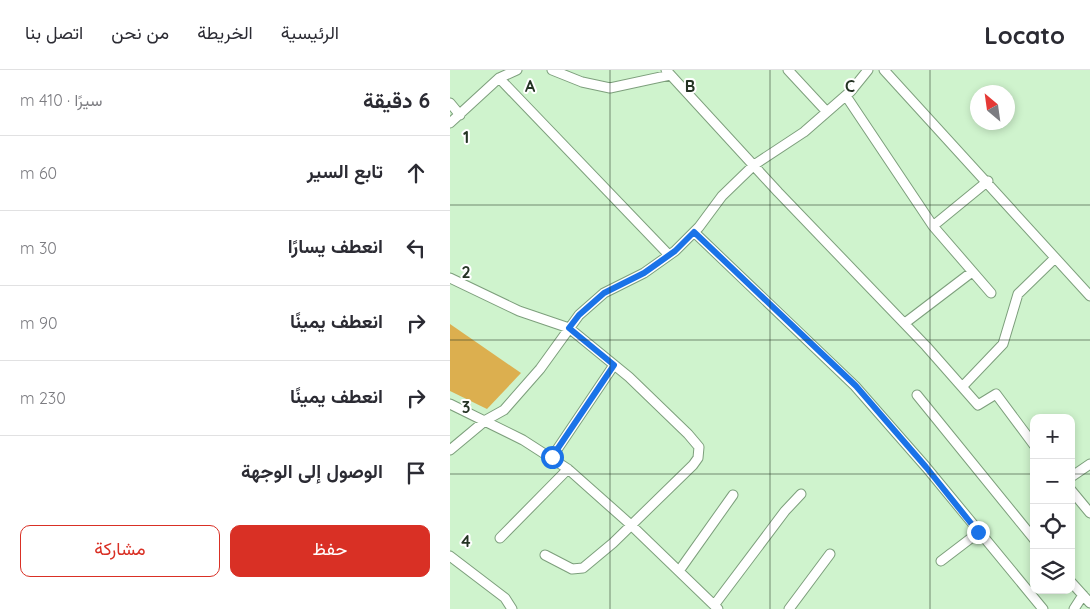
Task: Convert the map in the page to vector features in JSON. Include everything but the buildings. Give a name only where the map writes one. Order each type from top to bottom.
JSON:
[{"type":"street","points":[[450,123],[500,78],[517,70]]},
{"type":"street","points":[[552,70],[582,82],[610,88],[668,72],[905,323],[978,405],[996,394],[1030,440]]},
{"type":"street","points":[[788,70],[827,112]]},
{"type":"street","points":[[450,450],[486,420],[504,410],[540,369],[579,315],[604,293],[644,273],[669,255],[694,232],[722,196],[754,165],[804,132],[846,96],[868,70]]},
{"type":"street","points":[[884,70],[1090,296]]},
{"type":"street","points":[[500,78],[669,255]]},
{"type":"street","points":[[846,96],[933,226],[991,293]]},
{"type":"street","points":[[450,103],[460,115]]},
{"type":"street","points":[[933,226],[988,182]]},
{"type":"street","points":[[694,232],[856,386],[926,467],[1043,609]]},
{"type":"street","points":[[962,387],[1003,344],[1018,294],[1055,258]]},
{"type":"street","points":[[905,323],[972,272]]},
{"type":"street","points":[[450,278],[511,308],[569,328],[614,365],[688,434],[698,447],[698,458],[631,525],[583,568],[572,569],[545,555]]},
{"type":"street","points":[[552,457],[614,365]]},
{"type":"street","points":[[917,394],[1030,534]]},
{"type":"street","points":[[450,404],[486,420],[552,457],[568,469],[631,525],[716,607],[785,511],[801,494]]},
{"type":"street","points":[[1075,473],[1090,464]]},
{"type":"street","points":[[500,538],[568,469]]},
{"type":"street","points":[[679,571],[733,495]]},
{"type":"street","points":[[1075,495],[1090,513]]},
{"type":"street","points":[[941,561],[978,532]]},
{"type":"street","points":[[789,609],[830,554]]},
{"type":"street","points":[[450,556],[504,598],[512,609]]},
{"type":"street","points":[[1075,586],[1090,603]]},
{"type":"street","points":[[1074,609],[1083,595]]},
{"type":"shaded area","points":[[450,324],[521,373],[487,409],[450,391]]},
{"type":"route","points":[[552,457],[614,365],[569,328],[579,315],[604,293],[644,273],[675,251],[694,232],[856,386],[926,467],[978,532]]}]
